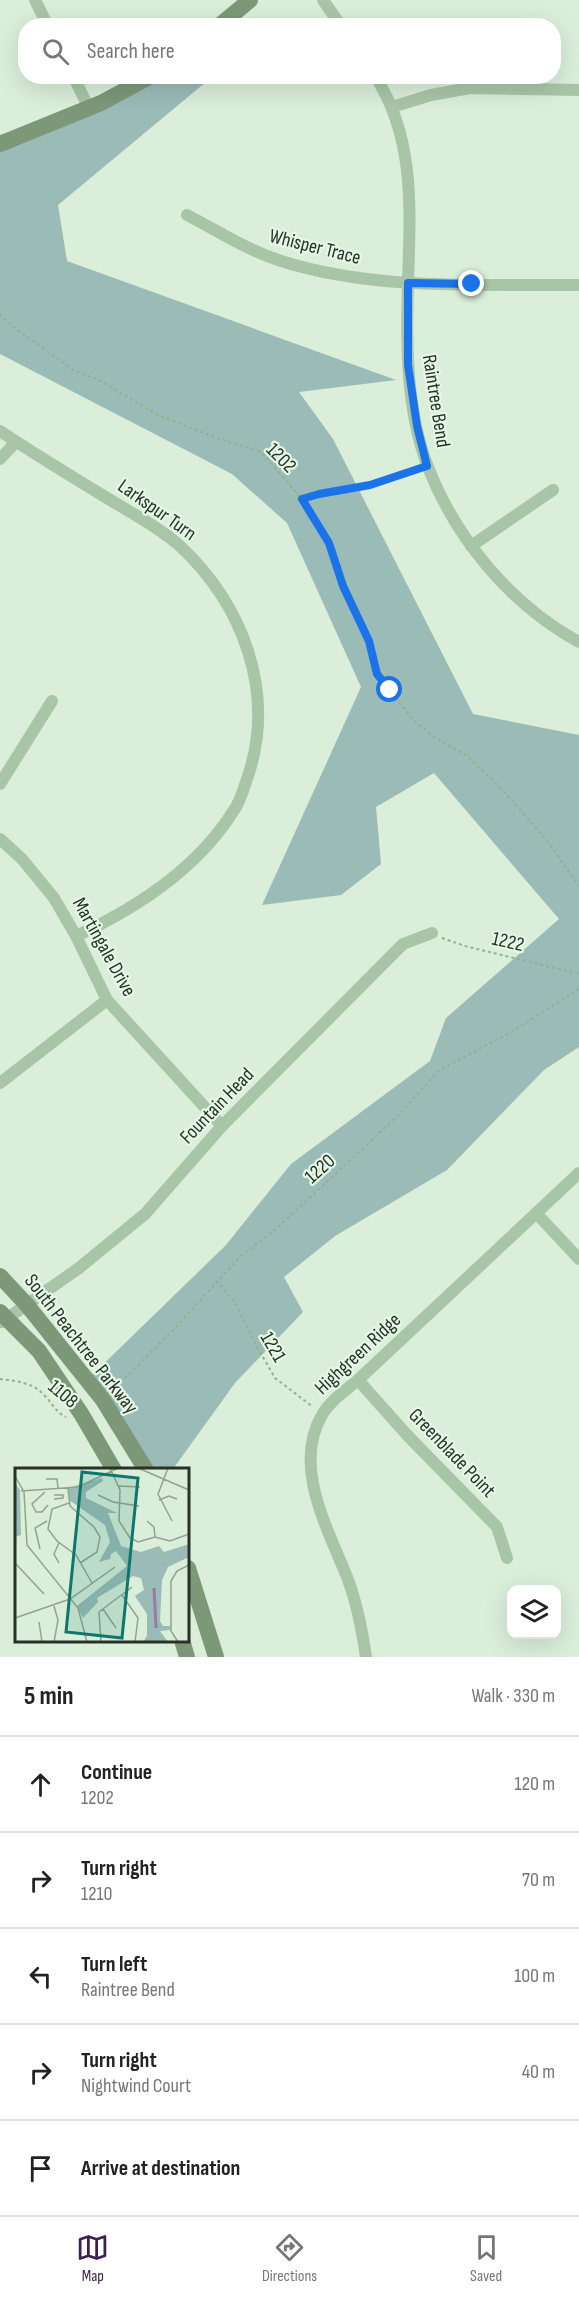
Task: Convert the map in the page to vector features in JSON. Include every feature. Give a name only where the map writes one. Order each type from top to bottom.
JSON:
[{"type":"main road","points":[[229,18],[250,0]]},
{"type":"main road","points":[[0,144],[89,108],[136,84]]},
{"type":"main road","name":"South Peachtree Parkway","points":[[0,1275],[103,1400],[145,1468]]},
{"type":"main road","name":"South Peachtree Parkway","points":[[2,1318],[39,1351],[82,1415],[113,1468]]},
{"type":"main road","points":[[189,1571],[216,1657]]},
{"type":"main road","points":[[182,1642],[187,1657]]},
{"type":"street","points":[[35,0],[44,18]]},
{"type":"street","points":[[323,0],[335,18]]},
{"type":"street","points":[[77,84],[89,108]]},
{"type":"street","name":"Raintree Bend","points":[[379,84],[392,107],[407,162],[411,229],[408,283],[408,365],[417,426],[427,466],[448,508],[471,546],[498,579],[525,605],[579,642]]},
{"type":"street","points":[[392,107],[431,95],[470,88],[579,90]]},
{"type":"street","name":"Whisper Trace","points":[[187,216],[252,251],[280,261],[345,277],[408,283],[579,285]]},
{"type":"street","name":"Larkspur Turn","points":[[0,431],[166,535],[190,557],[216,586],[238,623],[248,648],[257,687],[259,718],[255,751],[236,807],[226,822],[181,869],[138,903],[116,917],[76,936]]},
{"type":"street","points":[[0,459],[16,442]]},
{"type":"street","points":[[471,546],[553,490]]},
{"type":"street","points":[[0,784],[52,701]]},
{"type":"street","name":"Martingale Drive","points":[[0,839],[22,859],[54,898],[76,936],[106,1000],[222,1126]]},
{"type":"street","name":"Fountain Head","points":[[2,1318],[27,1305],[79,1268],[145,1214],[222,1126],[404,944],[432,933]]},
{"type":"street","points":[[0,1083],[106,1000]]},
{"type":"street","name":"Highgreen Ridge","points":[[366,1657],[359,1612],[319,1505],[312,1475],[311,1446],[322,1414],[579,1173]]},
{"type":"street","points":[[537,1214],[579,1259]]},
{"type":"street","name":"Greenblade Point","points":[[358,1380],[408,1436],[497,1527],[507,1558]]},
{"type":"path","name":"1202","points":[[0,314],[12,326],[75,371],[97,379],[160,416],[261,452],[302,499],[329,543],[343,586],[369,641],[377,674],[414,721],[436,738],[467,756],[501,788],[548,842],[579,886]]},
{"type":"path","points":[[302,499],[370,485],[427,466]]},
{"type":"path","name":"1222","points":[[432,933],[465,946],[579,974]]},
{"type":"path","name":"1220","points":[[103,1400],[174,1329],[241,1256],[277,1228],[400,1114],[438,1071],[513,1031],[579,989]]},
{"type":"path","name":"1221","points":[[216,1281],[235,1302],[275,1378],[322,1414]]},
{"type":"path","name":"1108","points":[[0,1379],[29,1384],[42,1392],[61,1415],[73,1421],[82,1415]]},
{"type":"shaded area","points":[[128,84],[204,84],[58,205],[67,261],[396,380],[299,392],[333,439],[473,714],[579,735],[579,1047],[544,1070],[447,1170],[335,1236],[284,1277],[303,1312],[235,1383],[174,1468],[144,1468],[87,1380],[226,1245],[291,1164],[430,1061],[446,1018],[559,919],[434,773],[376,807],[381,864],[341,895],[262,905],[361,687],[287,523],[232,474],[0,354],[0,135],[89,108]]},
{"type":"route","points":[[390,690],[377,674],[369,641],[343,586],[329,543],[302,499],[370,485],[427,466],[417,426],[408,365],[408,283],[472,284]]}]
